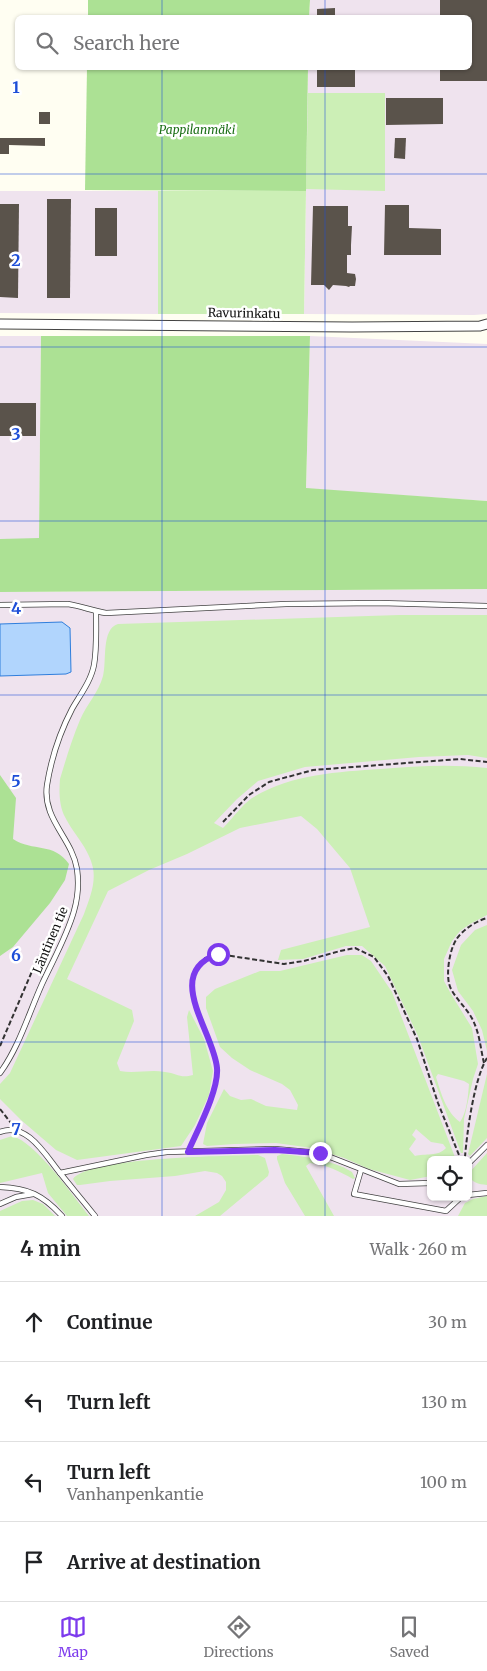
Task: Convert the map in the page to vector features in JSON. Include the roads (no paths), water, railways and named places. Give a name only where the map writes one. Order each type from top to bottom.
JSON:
[{"type":"street","name":"Ravurinkatu","points":[[0,324],[352,327],[480,326],[487,324]]},
{"type":"lane","points":[[0,605],[68,604],[79,605],[96,612],[106,613],[286,604],[487,606]]},
{"type":"lane","name":"Läntinen tie","points":[[0,1073],[17,1042],[73,913],[77,899],[77,868],[72,852],[52,818],[47,801],[47,788],[63,727],[90,678],[94,665],[96,612]]},
{"type":"lane","points":[[0,1132],[7,1129],[18,1131],[34,1141],[95,1216]]},
{"type":"lane","points":[[472,1160],[487,1145]]},
{"type":"lane","points":[[60,1173],[146,1155],[275,1150],[320,1153],[399,1184],[427,1183]]},
{"type":"lane","points":[[361,1170],[354,1194],[446,1211],[457,1201]]},
{"type":"lane","points":[[0,1187],[14,1187],[34,1193],[51,1204],[62,1216]]},
{"type":"lane","points":[[0,1204],[16,1197],[34,1193]]},
{"type":"lane","points":[[472,1195],[487,1193]]},
{"type":"water","points":[[62,622],[70,628],[71,672],[66,674],[0,676],[0,624]]},
{"type":"park label","name":"Pappilanmäki","points":[[197,129]]}]
